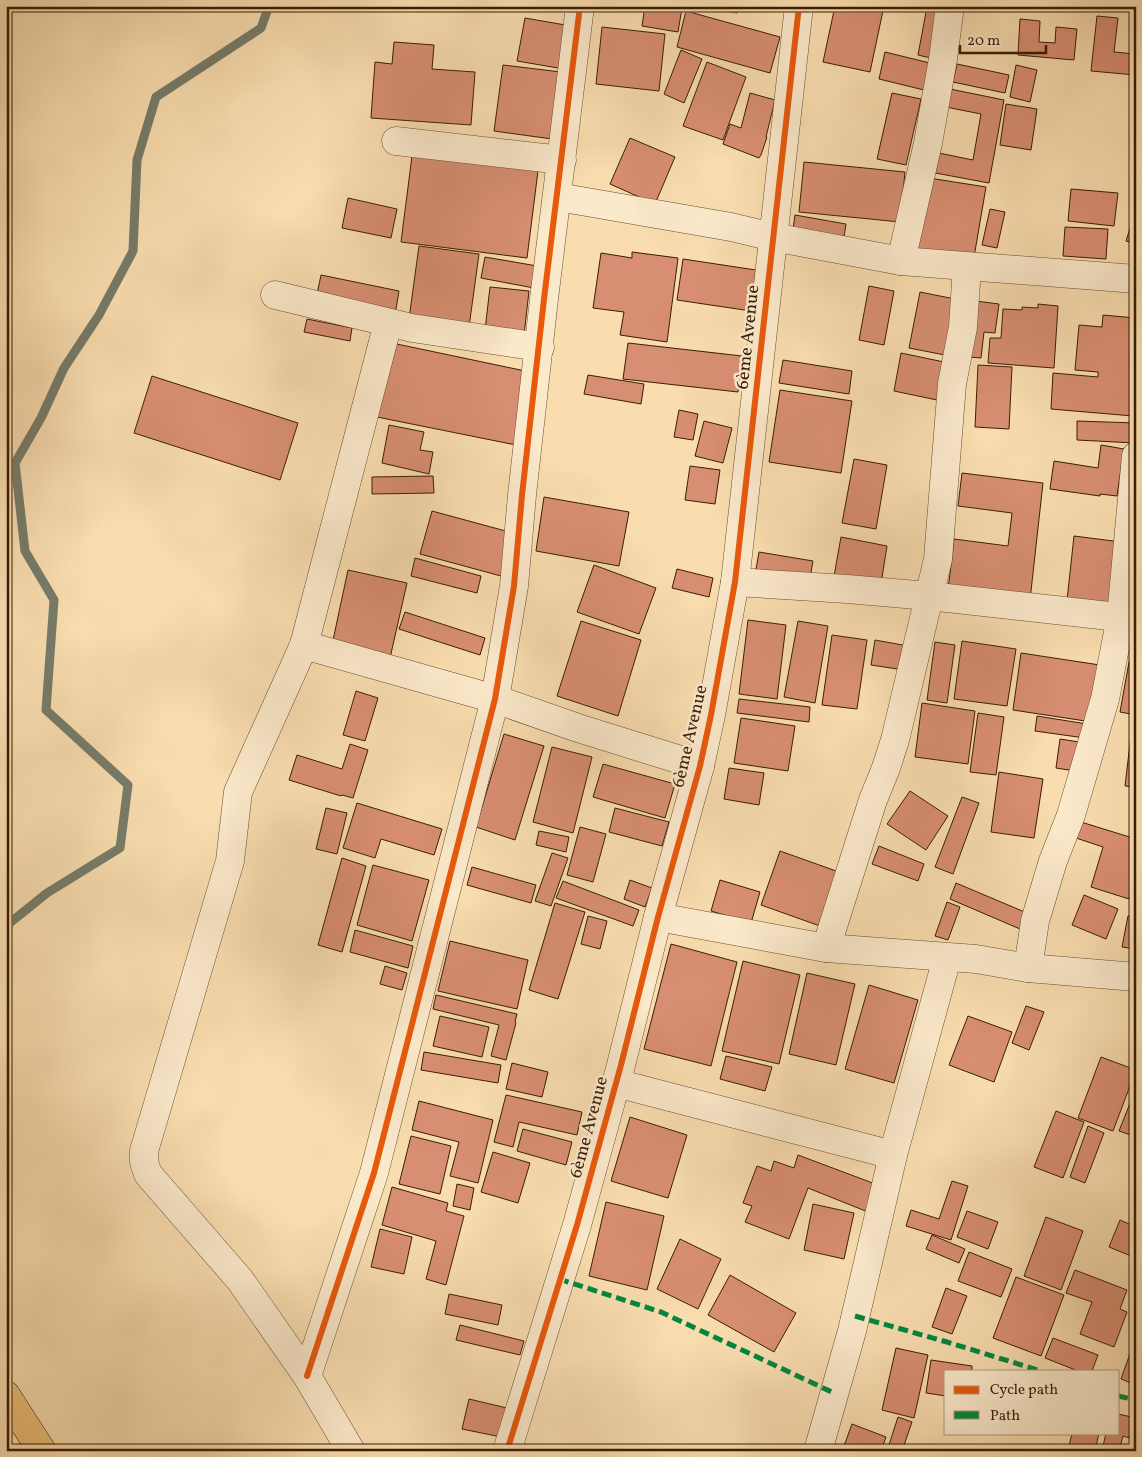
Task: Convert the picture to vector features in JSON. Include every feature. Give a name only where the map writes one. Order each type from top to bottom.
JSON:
[{"type":"highway","points":[[6,1395],[42,1451]]},
{"type":"street","name":"6ème Avenue","points":[[506,1451],[577,1225],[700,766],[711,715],[735,582],[799,6]]},
{"type":"street","points":[[901,261],[928,143],[950,6]]},
{"type":"street","points":[[307,1376],[374,1173],[495,699],[514,586],[522,495],[544,299],[558,197],[578,7]]},
{"type":"street","points":[[396,141],[562,160]]},
{"type":"street","points":[[558,197],[731,227],[773,237],[901,261],[1136,279]]},
{"type":"street","points":[[826,948],[873,800],[895,740],[938,559],[952,394],[963,327],[967,266]]},
{"type":"street","points":[[275,295],[388,323],[540,347]]},
{"type":"street","points":[[351,1451],[307,1376],[240,1280],[148,1174],[144,1162],[144,1151],[230,862],[238,792],[304,645],[388,323]]},
{"type":"street","points":[[1028,968],[1035,921],[1053,861],[1071,816],[1129,618],[1136,456]]},
{"type":"street","points":[[735,582],[929,596],[1129,618]]},
{"type":"street","points":[[304,645],[495,699],[578,728],[700,766]]},
{"type":"street","points":[[658,917],[826,948],[976,959],[1028,968],[1136,976]]},
{"type":"street","points":[[818,1451],[852,1331],[893,1155],[947,958]]},
{"type":"street","points":[[616,1083],[893,1155]]},
{"type":"building","points":[[645,6],[682,8],[678,32],[642,26]]},
{"type":"building","points":[[697,6],[738,6],[737,13]]},
{"type":"building","points":[[835,6],[884,6],[870,72],[823,62]]},
{"type":"building","points":[[927,7],[940,9],[931,58],[918,55]]},
{"type":"building","points":[[686,11],[780,37],[770,73],[677,47]]},
{"type":"building","points":[[1097,16],[1118,18],[1114,52],[1136,54],[1136,75],[1091,71]]},
{"type":"building","points":[[525,18],[571,26],[564,69],[517,61]]},
{"type":"building","points":[[1020,19],[1040,21],[1039,42],[1055,43],[1056,27],[1077,29],[1074,60],[1018,55]]},
{"type":"building","points":[[602,27],[665,34],[659,91],[596,84]]},
{"type":"building","points":[[394,42],[434,45],[432,69],[475,72],[471,125],[371,118],[375,62],[392,64]]},
{"type":"building","points":[[681,50],[702,59],[684,103],[664,94]]},
{"type":"building","points":[[885,52],[930,63],[924,90],[879,79]]},
{"type":"building","points":[[707,62],[746,77],[723,140],[683,126]]},
{"type":"building","points":[[957,64],[1009,75],[1005,93],[953,82]]},
{"type":"building","points":[[503,65],[561,72],[552,139],[494,131]]},
{"type":"building","points":[[1016,65],[1037,70],[1030,102],[1010,97]]},
{"type":"building","points":[[950,89],[1004,100],[989,183],[930,172],[934,152],[973,160],[981,114],[946,107]]},
{"type":"building","points":[[750,93],[775,100],[767,137],[759,158],[723,144],[730,124],[741,128]]},
{"type":"building","points":[[892,93],[921,99],[906,165],[877,159]]},
{"type":"building","points":[[1006,104],[1037,109],[1031,150],[1000,145]]},
{"type":"building","points":[[630,138],[675,157],[655,204],[610,184]]},
{"type":"building","points":[[413,148],[539,163],[527,258],[401,242]]},
{"type":"building","points":[[804,162],[905,172],[900,222],[799,212]]},
{"type":"building","points":[[929,178],[986,187],[973,263],[917,254]]},
{"type":"building","points":[[1071,189],[1118,193],[1114,226],[1068,221]]},
{"type":"building","points":[[348,198],[397,209],[391,238],[342,228]]},
{"type":"building","points":[[990,209],[1005,212],[997,248],[982,245]]},
{"type":"building","points":[[795,215],[846,224],[843,244],[792,236]]},
{"type":"building","points":[[1133,219],[1136,220],[1136,244],[1126,241]]},
{"type":"building","points":[[1065,227],[1108,229],[1106,259],[1063,256]]},
{"type":"building","points":[[419,246],[479,254],[468,334],[408,326]]},
{"type":"building","points":[[632,252],[678,258],[667,342],[620,335],[624,312],[593,308],[601,253],[632,258]]},
{"type":"building","points":[[485,257],[543,267],[539,289],[481,278]]},
{"type":"building","points":[[683,259],[756,270],[751,311],[677,300]]},
{"type":"building","points":[[321,275],[399,291],[395,315],[316,299]]},
{"type":"building","points":[[869,286],[894,291],[884,345],[859,340]]},
{"type":"building","points":[[490,287],[529,291],[524,335],[485,330]]},
{"type":"building","points":[[920,292],[955,299],[945,355],[909,348]]},
{"type":"building","points":[[976,301],[999,304],[995,333],[984,332],[981,358],[969,357]]},
{"type":"building","points":[[1038,304],[1058,306],[1054,368],[988,363],[990,338],[1001,338],[1003,309],[1022,310],[1022,307],[1038,308]]},
{"type":"building","points":[[1103,315],[1136,318],[1136,377],[1133,416],[1051,409],[1053,373],[1098,377],[1098,372],[1075,370],[1079,325],[1102,327]]},
{"type":"building","points":[[307,319],[352,328],[350,341],[304,332]]},
{"type":"building","points":[[392,343],[530,372],[516,445],[377,417]]},
{"type":"building","points":[[628,343],[742,356],[738,392],[623,379]]},
{"type":"building","points":[[901,353],[944,362],[937,400],[894,391]]},
{"type":"building","points":[[783,360],[852,371],[849,394],[779,383]]},
{"type":"building","points":[[978,365],[1012,367],[1009,429],[975,427]]},
{"type":"building","points":[[588,375],[644,384],[641,404],[584,394]]},
{"type":"building","points":[[152,376],[298,423],[280,480],[134,433]]},
{"type":"building","points":[[780,390],[852,401],[841,473],[769,462]]},
{"type":"building","points":[[679,410],[698,414],[693,440],[674,437]]},
{"type":"building","points":[[704,421],[732,428],[723,463],[695,456]]},
{"type":"building","points":[[1077,421],[1136,423],[1135,443],[1077,440]]},
{"type":"building","points":[[389,425],[424,432],[420,450],[433,452],[429,474],[382,463]]},
{"type":"building","points":[[1101,445],[1124,449],[1117,496],[1100,494],[1100,496],[1050,489],[1054,461],[1098,468]]},
{"type":"building","points":[[854,459],[887,465],[876,529],[842,523]]},
{"type":"building","points":[[690,466],[720,470],[715,504],[685,500]]},
{"type":"building","points":[[962,473],[1043,483],[1030,600],[948,590],[954,539],[1008,546],[1012,513],[958,506]]},
{"type":"building","points":[[433,476],[434,493],[372,494],[372,477]]},
{"type":"building","points":[[544,497],[629,512],[619,566],[536,551]]},
{"type":"building","points":[[432,511],[513,533],[501,576],[420,554]]},
{"type":"building","points":[[1074,536],[1121,542],[1114,605],[1067,600]]},
{"type":"building","points":[[841,537],[887,546],[880,590],[833,582]]},
{"type":"building","points":[[759,552],[813,561],[809,584],[755,575]]},
{"type":"building","points":[[415,558],[481,576],[477,593],[411,576]]},
{"type":"building","points":[[594,565],[656,588],[639,634],[577,612]]},
{"type":"building","points":[[677,569],[713,578],[709,597],[672,588]]},
{"type":"building","points":[[348,570],[407,583],[390,658],[332,645]]},
{"type":"building","points":[[405,612],[485,638],[480,655],[399,629]]},
{"type":"building","points":[[748,620],[786,625],[777,699],[739,694]]},
{"type":"building","points":[[581,621],[641,640],[618,716],[557,696]]},
{"type":"building","points":[[798,621],[828,626],[815,703],[784,697]]},
{"type":"building","points":[[832,635],[867,640],[857,709],[822,705]]},
{"type":"building","points":[[875,640],[908,646],[904,670],[871,665]]},
{"type":"building","points":[[962,641],[1016,649],[1007,706],[954,699]]},
{"type":"building","points":[[935,642],[955,645],[947,703],[927,700]]},
{"type":"building","points":[[1021,653],[1100,665],[1092,722],[1013,710]]},
{"type":"building","points":[[1129,662],[1136,663],[1136,715],[1120,712]]},
{"type":"building","points":[[356,691],[378,698],[365,741],[343,735]]},
{"type":"building","points":[[739,699],[810,707],[809,722],[737,713]]},
{"type":"building","points":[[922,703],[975,711],[968,764],[915,757]]},
{"type":"building","points":[[978,713],[1004,717],[996,775],[970,772]]},
{"type":"building","points":[[1037,716],[1087,724],[1085,738],[1035,731]]},
{"type":"building","points":[[741,718],[795,726],[788,771],[734,763]]},
{"type":"building","points":[[1132,727],[1136,727],[1136,787],[1125,786]]},
{"type":"building","points":[[504,734],[544,746],[515,840],[476,827]]},
{"type":"building","points":[[1060,739],[1079,742],[1075,771],[1056,768]]},
{"type":"building","points":[[350,744],[368,750],[353,798],[289,780],[297,755],[342,769]]},
{"type":"building","points":[[552,747],[592,757],[573,833],[533,822]]},
{"type":"building","points":[[603,764],[675,784],[665,818],[593,797]]},
{"type":"building","points":[[729,768],[764,773],[759,805],[724,799]]},
{"type":"building","points":[[999,772],[1043,779],[1034,838],[991,832]]},
{"type":"building","points":[[910,791],[948,816],[926,850],[887,824]]},
{"type":"building","points":[[962,797],[979,803],[953,874],[935,867]]},
{"type":"building","points":[[357,803],[442,829],[434,855],[381,839],[375,858],[343,848]]},
{"type":"building","points":[[326,808],[347,813],[337,854],[316,849]]},
{"type":"building","points":[[615,808],[669,822],[662,846],[609,832]]},
{"type":"building","points":[[1081,822],[1136,839],[1136,877],[1129,899],[1091,887],[1103,847],[1076,838]]},
{"type":"building","points":[[580,827],[606,834],[593,882],[567,875]]},
{"type":"building","points":[[539,831],[569,837],[566,852],[536,845]]},
{"type":"building","points":[[879,846],[924,864],[918,881],[872,864]]},
{"type":"building","points":[[780,851],[839,872],[820,926],[761,905]]},
{"type":"building","points":[[552,853],[568,858],[551,906],[535,901]]},
{"type":"building","points":[[342,858],[366,866],[342,952],[318,945]]},
{"type":"building","points":[[373,865],[429,880],[412,941],[357,925]]},
{"type":"building","points":[[472,867],[536,885],[531,903],[467,885]]},
{"type":"building","points":[[630,880],[652,888],[645,907],[624,899]]},
{"type":"building","points":[[720,880],[760,892],[751,923],[711,911]]},
{"type":"building","points":[[563,881],[639,910],[633,926],[556,898]]},
{"type":"building","points":[[956,883],[1027,913],[1020,929],[950,899]]},
{"type":"building","points":[[1084,895],[1118,909],[1106,939],[1072,925]]},
{"type":"building","points":[[947,902],[960,907],[948,940],[935,936]]},
{"type":"building","points":[[1134,902],[1136,902],[1136,949],[1122,947],[1128,916],[1132,916]]},
{"type":"building","points":[[555,903],[585,912],[558,999],[529,990]]},
{"type":"building","points":[[588,916],[607,921],[600,949],[581,944]]},
{"type":"building","points":[[355,930],[413,946],[408,968],[350,952]]},
{"type":"building","points":[[450,941],[528,960],[517,1009],[438,991]]},
{"type":"building","points":[[671,944],[737,962],[711,1066],[644,1049]]},
{"type":"building","points":[[743,961],[800,975],[779,1064],[722,1051]]},
{"type":"building","points":[[385,966],[407,973],[402,990],[380,984]]},
{"type":"building","points":[[807,973],[855,984],[836,1065],[789,1054]]},
{"type":"building","points":[[869,985],[918,1000],[894,1083],[845,1069]]},
{"type":"building","points":[[436,995],[517,1014],[506,1060],[491,1056],[499,1025],[433,1009]]},
{"type":"building","points":[[1026,1006],[1044,1012],[1029,1050],[1012,1043]]},
{"type":"building","points":[[440,1016],[489,1027],[482,1057],[433,1046]]},
{"type":"building","points":[[968,1016],[1012,1032],[994,1082],[949,1065]]},
{"type":"building","points":[[424,1052],[501,1065],[498,1083],[421,1070]]},
{"type":"building","points":[[726,1056],[772,1067],[765,1091],[720,1079]]},
{"type":"building","points":[[1101,1057],[1136,1070],[1113,1131],[1078,1118]]},
{"type":"building","points":[[512,1063],[548,1072],[542,1097],[506,1089]]},
{"type":"building","points":[[1136,1088],[1136,1137],[1119,1131]]},
{"type":"building","points":[[506,1095],[582,1112],[577,1135],[519,1122],[513,1147],[494,1142]]},
{"type":"building","points":[[419,1101],[493,1120],[478,1183],[450,1176],[459,1142],[412,1130]]},
{"type":"building","points":[[1056,1111],[1084,1122],[1063,1178],[1034,1167]]},
{"type":"building","points":[[630,1117],[687,1135],[668,1198],[611,1181]]},
{"type":"building","points":[[1088,1126],[1104,1133],[1085,1183],[1070,1177]]},
{"type":"building","points":[[523,1129],[572,1142],[566,1165],[517,1151]]},
{"type":"building","points":[[411,1136],[451,1146],[440,1194],[399,1184]]},
{"type":"building","points":[[493,1152],[530,1163],[518,1203],[481,1192]]},
{"type":"building","points":[[798,1155],[878,1185],[868,1212],[808,1188],[789,1239],[745,1222],[752,1206],[743,1203],[757,1166],[771,1171],[774,1161],[794,1168]]},
{"type":"building","points":[[952,1181],[968,1186],[951,1240],[906,1226],[911,1210],[939,1219]]},
{"type":"building","points":[[457,1184],[474,1188],[470,1210],[453,1206]]},
{"type":"building","points":[[392,1187],[448,1203],[446,1211],[464,1216],[446,1285],[426,1279],[436,1241],[382,1225]]},
{"type":"building","points":[[606,1202],[664,1216],[647,1290],[589,1276]]},
{"type":"building","points":[[813,1204],[854,1213],[844,1259],[804,1250]]},
{"type":"building","points":[[967,1211],[998,1222],[988,1249],[957,1237]]},
{"type":"building","points":[[1046,1217],[1083,1231],[1061,1290],[1024,1276]]},
{"type":"building","points":[[1120,1220],[1136,1227],[1136,1258],[1109,1247]]},
{"type":"building","points":[[380,1229],[412,1237],[404,1274],[371,1267]]},
{"type":"building","points":[[932,1235],[965,1249],[959,1263],[926,1249]]},
{"type":"building","points":[[680,1239],[721,1259],[698,1309],[657,1289]]},
{"type":"building","points":[[969,1252],[1012,1269],[1001,1297],[958,1281]]},
{"type":"building","points":[[1075,1270],[1127,1290],[1120,1309],[1127,1312],[1114,1347],[1080,1334],[1092,1302],[1066,1293]]},
{"type":"building","points":[[730,1275],[796,1313],[774,1352],[708,1315]]},
{"type":"building","points":[[1016,1277],[1064,1295],[1041,1356],[993,1338]]},
{"type":"building","points":[[946,1288],[967,1296],[952,1334],[932,1327]]},
{"type":"building","points":[[449,1294],[502,1305],[498,1325],[445,1314]]},
{"type":"building","points":[[460,1325],[524,1341],[520,1355],[456,1340]]},
{"type":"building","points":[[1053,1338],[1098,1355],[1092,1370],[1075,1370],[1045,1358]]},
{"type":"building","points":[[896,1348],[928,1355],[914,1418],[882,1410]]},
{"type":"building","points":[[1132,1348],[1136,1350],[1136,1385],[1121,1379]]},
{"type":"building","points":[[931,1360],[972,1366],[972,1370],[944,1370],[944,1396],[926,1393]]},
{"type":"building","points":[[469,1399],[507,1408],[501,1437],[462,1429]]},
{"type":"building","points":[[1120,1414],[1136,1418],[1136,1440],[1123,1436],[1119,1451],[1102,1451],[1106,1434],[1120,1434]]},
{"type":"building","points":[[898,1417],[912,1422],[902,1451],[887,1451]]},
{"type":"building","points":[[852,1424],[886,1437],[881,1451],[855,1451],[844,1446]]},
{"type":"building","points":[[1072,1434],[1099,1434],[1095,1451],[1068,1451]]},
{"type":"waterway","points":[[6,926],[47,893],[120,848],[128,785],[46,710],[54,600],[25,551],[15,463],[41,418],[64,368],[99,315],[133,251],[137,160],[156,97],[261,28],[269,6]]},
{"type":"marked path","points":[[559,1279],[661,1312],[834,1393]]},
{"type":"marked path","points":[[855,1316],[1038,1370]]},
{"type":"marked path","points":[[1120,1396],[1136,1400]]},
{"type":"cycle path","points":[[307,1376],[374,1173],[495,699],[514,586],[522,495],[544,299],[580,6]]},
{"type":"cycle path","points":[[507,1451],[577,1225],[700,766],[711,715],[735,582],[799,6]]}]
